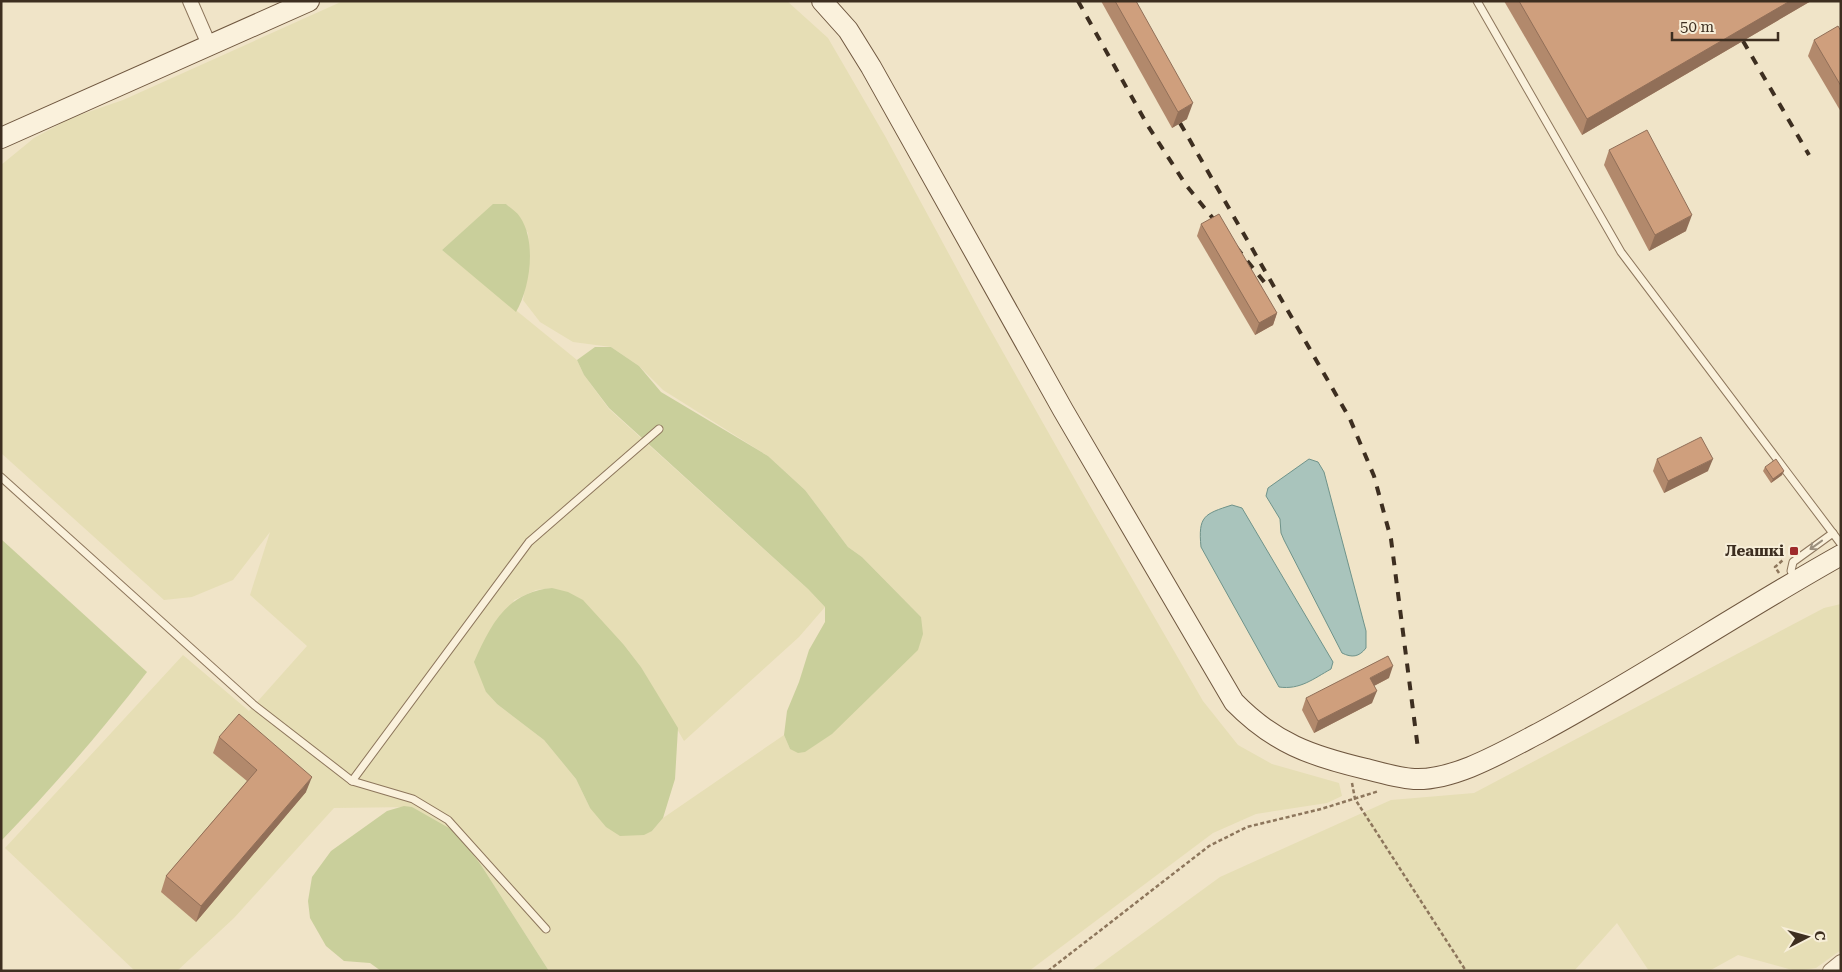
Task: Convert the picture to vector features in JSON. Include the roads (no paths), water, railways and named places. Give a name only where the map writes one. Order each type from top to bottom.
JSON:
[{"type":"street","points":[[190,1],[210,47]]},
{"type":"street","points":[[1,138],[210,47],[309,1]]},
{"type":"street","points":[[822,1],[848,30],[871,66],[1063,410],[1234,702],[1252,721],[1272,736],[1313,755],[1381,773],[1415,779],[1456,772],[1490,759],[1602,699],[1841,555]]},
{"type":"street","points":[[1830,971],[1841,962]]},
{"type":"lane","points":[[1477,1],[1621,252],[1841,544]]},
{"type":"lane","points":[[352,781],[529,542],[659,429]]},
{"type":"lane","points":[[1,477],[254,705],[352,781],[413,799],[448,820],[546,929]]},
{"type":"lane","points":[[1797,580],[1791,570],[1793,562],[1833,533]]},
{"type":"water","points":[[1309,459],[1318,462],[1324,472],[1366,631],[1366,648],[1355,656],[1342,653],[1284,540],[1281,533],[1280,519],[1266,496],[1268,488]]},
{"type":"water","points":[[1232,505],[1242,508],[1333,662],[1331,669],[1306,683],[1293,687],[1279,687],[1201,547],[1202,522],[1209,514]]},
{"type":"railway","points":[[1078,1],[1148,126],[1186,185],[1220,227]]},
{"type":"railway","points":[[1743,41],[1809,155]]},
{"type":"railway","points":[[1180,123],[1350,419],[1374,476],[1391,539],[1418,749]]},
{"type":"railway","points":[[1236,247],[1269,288]]},
{"type":"place","name":"Леашкі","points":[[1794,551]]}]
